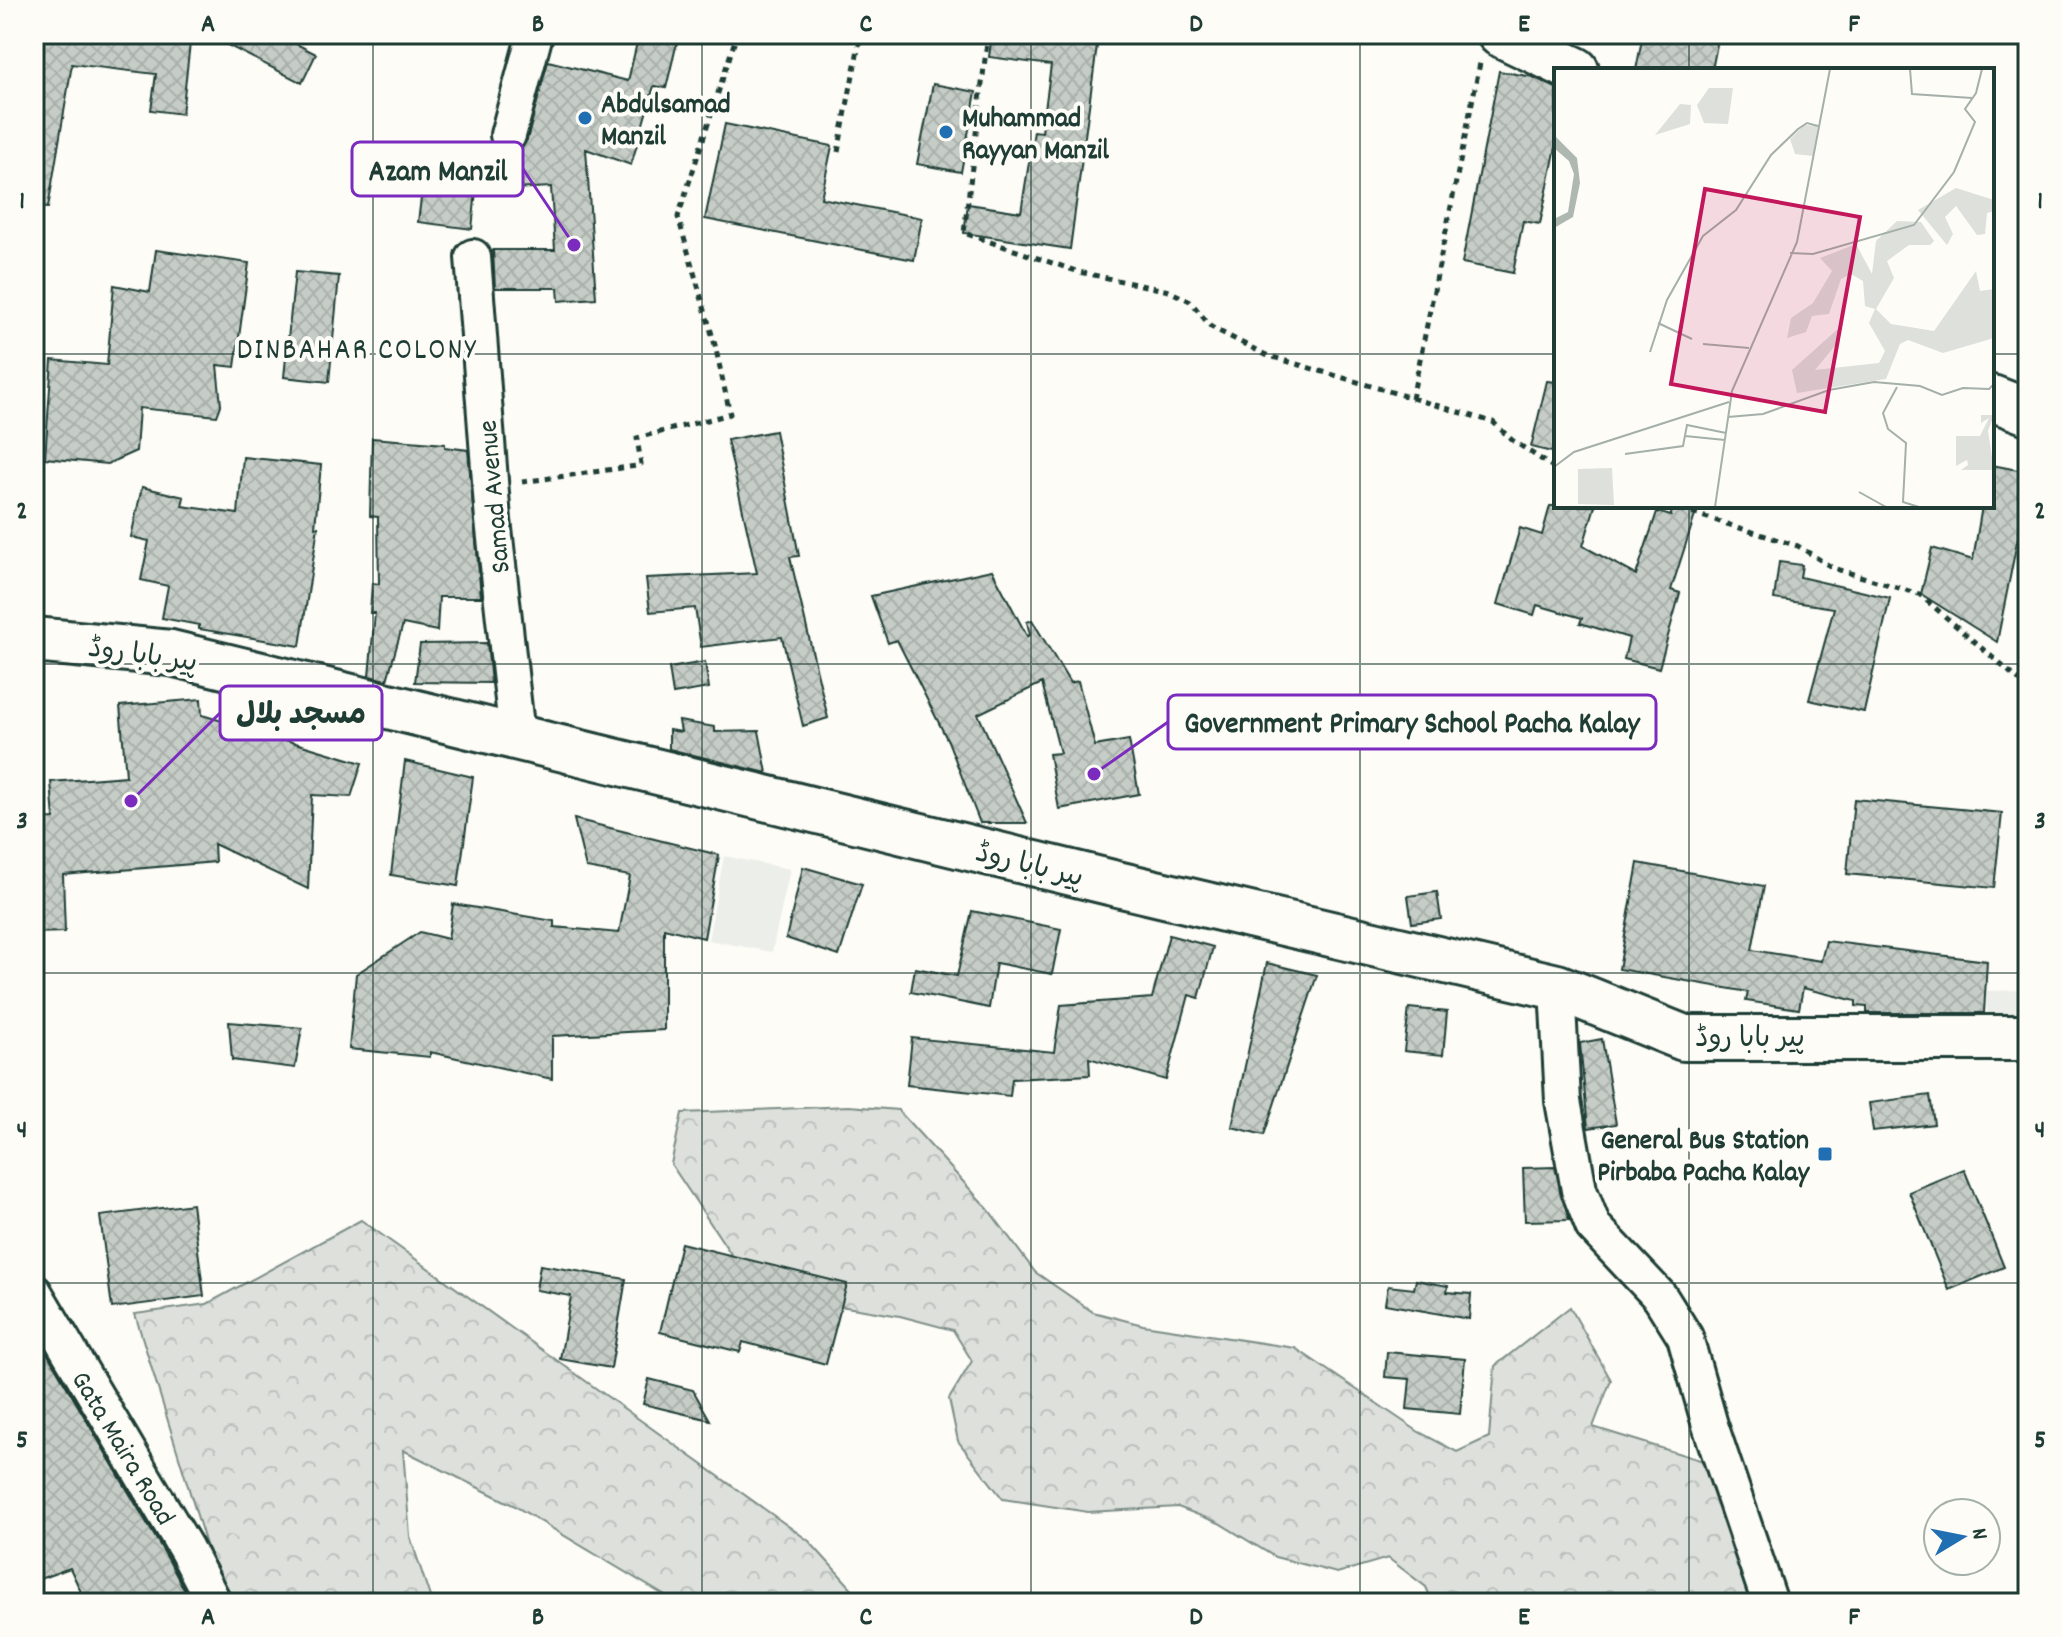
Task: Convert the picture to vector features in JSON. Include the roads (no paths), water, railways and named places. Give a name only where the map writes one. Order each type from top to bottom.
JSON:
[{"type":"main road","points":[[1491,42],[1570,68]]},
{"type":"main road","points":[[1994,399],[2028,412]]},
{"type":"main road","name":"پیر بابا روڈ","points":[[34,640],[171,653],[517,736],[1098,879],[1557,987],[1684,1038],[2028,1038]]},
{"type":"street","points":[[508,135],[535,34]]},
{"type":"street","name":"Samad Avenue","points":[[473,257],[490,488],[517,736]]},
{"type":"street","points":[[1557,987],[1563,1101],[1579,1190],[1593,1226],[1660,1297],[1685,1337],[1710,1425],[1770,1603]]},
{"type":"street","name":"Gata Maira Road","points":[[34,1292],[214,1603]]},
{"type":"place","name":"Abdulsamad Manzil","points":[[585,118]]},
{"type":"place","name":"Muhammad Rayyan Manzil","points":[[946,132]]},
{"type":"place","name":"Azam Manzil","points":[[574,245]]},
{"type":"place","name":"Government Primary School Pacha Kalay","points":[[1094,774]]},
{"type":"place","name":"مسجد بلال","points":[[131,801]]},
{"type":"place","name":"General Bus Station Pirbaba Pacha Kalay","points":[[1825,1154]]},
{"type":"district","name":"DINBAHAR COLONY","points":[[357,348]]}]
